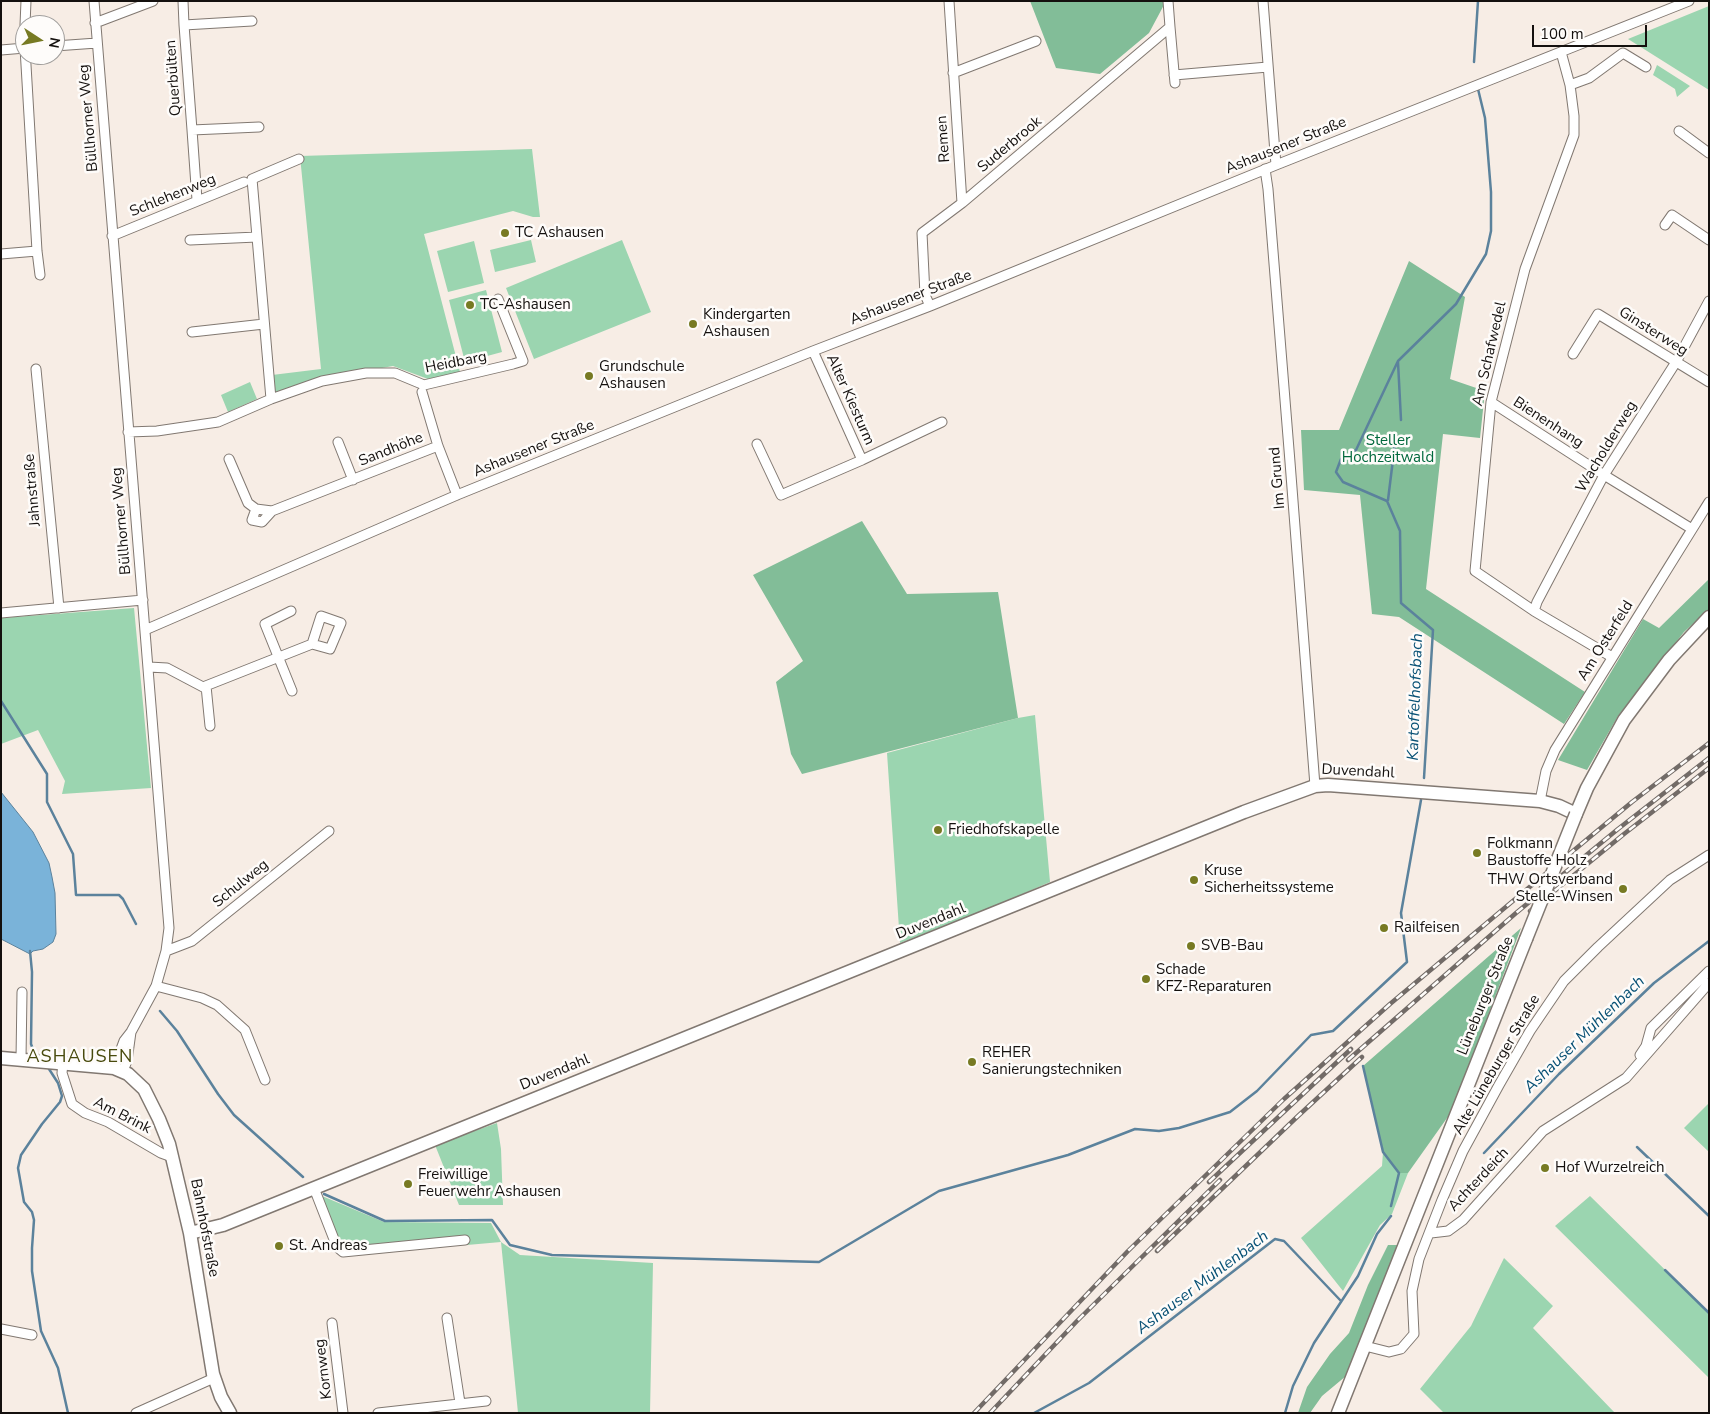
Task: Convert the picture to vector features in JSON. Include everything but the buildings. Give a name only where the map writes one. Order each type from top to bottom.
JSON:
[{"type":"street","points":[[25,15],[26,1]]},
{"type":"street","name":"Büllhorner Weg","points":[[94,1],[169,928],[166,951],[156,986],[131,1032],[124,1041],[118,1069]]},
{"type":"street","points":[[95,23],[153,1]]},
{"type":"street","name":"Querbülten","points":[[183,1],[197,200]]},
{"type":"street","name":"Remen","points":[[949,1],[962,203]]},
{"type":"street","points":[[1168,1],[1175,79],[1268,67]]},
{"type":"street","points":[[1263,1],[1276,164]]},
{"type":"street","name":"Ashausener Straße","points":[[145,630],[457,495],[813,351],[930,306],[1276,164],[1690,1]]},
{"type":"street","name":"Querbülten","points":[[184,24],[252,21]]},
{"type":"street","name":"Suderbrook","points":[[930,306],[925,295],[922,233],[962,203],[1170,28]]},
{"type":"street","points":[[954,73],[1036,42]]},
{"type":"street","points":[[65,45],[97,43]]},
{"type":"street","points":[[1,50],[15,49]]},
{"type":"street","name":"Am Schafwedel","points":[[1561,52],[1570,85],[1574,116],[1574,135],[1524,269],[1491,402],[1475,571],[1534,611],[1612,657]]},
{"type":"street","points":[[1570,85],[1589,78],[1623,53],[1646,67]]},
{"type":"street","points":[[26,65],[36,251],[40,275]]},
{"type":"street","name":"Querbülten","points":[[192,130],[259,126]]},
{"type":"street","points":[[1679,131],[1709,153]]},
{"type":"street","points":[[271,399],[252,179],[299,159]]},
{"type":"street","name":"Im Grund","points":[[1265,169],[1269,198],[1315,786]]},
{"type":"street","name":"Schlehenweg","points":[[112,236],[244,182]]},
{"type":"street","points":[[1664,224],[1672,215],[1709,240]]},
{"type":"street","points":[[190,240],[257,236]]},
{"type":"street","points":[[1,254],[36,251]]},
{"type":"street","name":"Heidbarg","points":[[128,432],[157,431],[218,422],[271,399],[322,382],[366,373],[395,373],[424,385],[513,364],[523,360],[498,299]]},
{"type":"street","name":"Wacholderweg","points":[[1534,611],[1604,475],[1676,362],[1709,300]]},
{"type":"street","name":"Ginsterweg","points":[[1573,354],[1598,314],[1709,382]]},
{"type":"street","points":[[192,332],[264,324]]},
{"type":"street","name":"Alter Kiesturm","points":[[813,351],[862,460]]},
{"type":"street","name":"Jahnstraße","points":[[36,369],[59,608]]},
{"type":"street","name":"Sandhöhe","points":[[422,392],[438,446],[457,495]]},
{"type":"street","name":"Bienenhang","points":[[1491,402],[1692,529]]},
{"type":"street","name":"Alter Kiesturm","points":[[757,444],[781,495],[862,460],[942,422]]},
{"type":"street","name":"Sandhöhe","points":[[338,442],[353,480]]},
{"type":"street","name":"Sandhöhe","points":[[229,459],[248,503],[256,509],[272,511],[438,446]]},
{"type":"street","name":"Am Osterfeld","points":[[1540,801],[1546,771],[1555,750],[1709,502]]},
{"type":"street","points":[[1,613],[142,600]]},
{"type":"street","points":[[291,611],[265,624],[292,691]]},
{"type":"street","name":"Lüneburger Straße","points":[[1338,1413],[1587,788],[1624,720],[1669,660],[1709,617]]},
{"type":"street","points":[[149,667],[167,668],[203,687],[312,644]]},
{"type":"street","points":[[206,686],[210,726]]},
{"type":"street","name":"Duvendahl","points":[[190,1233],[223,1225],[1244,812],[1315,786],[1328,785],[1540,801],[1559,806],[1576,814]]},
{"type":"street","name":"Schulweg","points":[[166,951],[192,941],[329,831]]},
{"type":"street","name":"Alte Lüneburger Straße","points":[[1430,1232],[1463,1151],[1530,1031],[1564,981],[1670,880],[1709,855]]},
{"type":"street","name":"Achterdeich","points":[[1626,1078],[1633,1063],[1646,1046],[1651,1028],[1709,971]]},
{"type":"street","name":"Achterdeich","points":[[1430,1232],[1448,1231],[1463,1220],[1543,1131],[1626,1078],[1709,983]]},
{"type":"street","points":[[156,986],[202,998],[217,1005],[244,1030],[265,1080]]},
{"type":"street","points":[[21,1059],[22,992]]},
{"type":"street","points":[[1,1058],[118,1069]]},
{"type":"street","name":"Am Brink","points":[[62,1063],[62,1073],[72,1104],[85,1113],[108,1122],[161,1153],[172,1157]]},
{"type":"street","name":"Bahnhofstraße","points":[[118,1069],[136,1080],[148,1096],[164,1130],[190,1233],[214,1378],[221,1397],[230,1413]]},
{"type":"street","points":[[314,1188],[336,1247],[343,1252],[466,1240]]},
{"type":"street","points":[[1366,1346],[1389,1352],[1401,1349],[1414,1334],[1412,1291],[1419,1259],[1430,1232]]},
{"type":"street","points":[[447,1318],[460,1403]]},
{"type":"street","name":"Kornweg","points":[[332,1323],[343,1413]]},
{"type":"street","points":[[1,1329],[32,1335]]},
{"type":"street","points":[[136,1413],[214,1378]]},
{"type":"street","points":[[378,1413],[486,1401]]},
{"type":"green space","points":[[1030,1],[1165,1],[1165,3],[1149,33],[1100,74],[1056,68]]},
{"type":"green space","points":[[1709,6],[1709,90],[1628,39]]},
{"type":"green space","points":[[1657,65],[1690,86],[1677,97],[1675,89],[1653,75]]},
{"type":"green space","points":[[532,149],[540,217],[533,217],[513,211],[424,234],[460,372],[428,379],[393,366],[322,379],[277,394],[274,393],[272,375],[321,369],[300,156]]},
{"type":"green space","points":[[531,240],[536,262],[495,272],[490,250]]},
{"type":"green space","points":[[622,240],[651,312],[534,359],[506,288]]},
{"type":"green space","points":[[474,241],[484,283],[448,292],[437,251]]},
{"type":"green space","name":"Steller Hochzeitwald","points":[[1409,261],[1465,297],[1450,379],[1485,391],[1480,438],[1443,434],[1426,589],[1585,692],[1564,724],[1399,617],[1372,614],[1360,495],[1304,490],[1301,430],[1339,430]]},
{"type":"green space","points":[[486,290],[502,352],[465,362],[449,300]]},
{"type":"green space","points":[[250,382],[257,399],[228,412],[221,395]]},
{"type":"green space","points":[[862,521],[907,594],[998,592],[1018,718],[802,774],[791,754],[776,682],[803,661],[753,575]]},
{"type":"green space","points":[[1709,579],[1709,609],[1684,632],[1618,716],[1587,770],[1558,760],[1643,619],[1659,628]]},
{"type":"green space","points":[[134,608],[151,788],[62,794],[65,781],[38,730],[1,744],[1,618]]},
{"type":"green space","points":[[1035,715],[1050,882],[988,909],[900,943],[887,753]]},
{"type":"green space","points":[[1521,928],[1452,1111],[1408,1173],[1399,1173],[1383,1152],[1363,1066]]},
{"type":"green space","points":[[1709,1103],[1709,1152],[1684,1128]]},
{"type":"green space","points":[[497,1123],[501,1149],[503,1205],[459,1205],[435,1145]]},
{"type":"green space","points":[[1383,1152],[1399,1173],[1408,1173],[1392,1214],[1380,1225],[1343,1291],[1301,1238],[1382,1166]]},
{"type":"green space","points":[[322,1196],[384,1222],[491,1223],[501,1242],[467,1245],[466,1236],[349,1250],[339,1244]]},
{"type":"green space","points":[[1590,1196],[1709,1313],[1709,1378],[1555,1226]]},
{"type":"green space","points":[[501,1242],[520,1255],[653,1263],[650,1413],[518,1413]]},
{"type":"green space","points":[[1388,1245],[1401,1245],[1346,1376],[1322,1396],[1310,1413],[1298,1413],[1307,1387],[1330,1354],[1349,1333],[1368,1285]]},
{"type":"green space","points":[[1504,1258],[1553,1306],[1533,1328],[1615,1413],[1444,1413],[1420,1389],[1471,1326]]},
{"type":"water","points":[[1,792],[33,832],[49,863],[55,893],[56,934],[53,942],[43,949],[33,951],[30,954],[1,939]]},
{"type":"waterway","name":"Kartoffelhofsbach","points":[[1474,62],[1478,1]]},
{"type":"waterway","name":"Kartoffelhofsbach","points":[[1424,778],[1433,630],[1401,603],[1400,531],[1387,501],[1343,482],[1336,472],[1341,459],[1356,450],[1398,361],[1456,304],[1486,254],[1491,231],[1491,192],[1485,118],[1478,89]]},
{"type":"waterway","points":[[1398,362],[1401,420]]},
{"type":"waterway","points":[[1388,500],[1396,435]]},
{"type":"waterway","points":[[1,701],[47,774],[47,802],[73,854],[76,895],[119,895],[136,924]]},
{"type":"waterway","points":[[324,1194],[385,1221],[492,1220],[510,1245],[552,1255],[819,1262],[939,1191],[1068,1155],[1135,1129],[1159,1131],[1179,1128],[1230,1112],[1257,1091],[1311,1035],[1333,1031],[1407,962],[1401,913],[1421,800]]},
{"type":"waterway","name":"Ashauser Mühlenbach","points":[[1484,1153],[1559,1074],[1654,983],[1709,941]]},
{"type":"waterway","name":"Ashauser Mühlenbach","points":[[30,951],[32,972],[31,1044],[34,1052]]},
{"type":"waterway","points":[[160,1011],[177,1031],[234,1115],[303,1177]]},
{"type":"waterway","name":"Kartoffelhofsbach","points":[[1363,1066],[1383,1152],[1399,1173],[1391,1206]]},
{"type":"waterway","name":"Ashauser Mühlenbach","points":[[49,1069],[58,1083],[62,1096],[60,1102],[21,1155],[18,1168],[24,1202],[32,1212],[34,1220],[32,1271],[41,1331],[58,1368],[68,1413]]},
{"type":"waterway","points":[[1637,1147],[1709,1216]]},
{"type":"waterway","points":[[1285,1413],[1293,1386],[1314,1343],[1358,1276],[1377,1234],[1391,1216]]},
{"type":"waterway","name":"Ashauser Mühlenbach","points":[[1034,1413],[1089,1383],[1275,1239],[1284,1241],[1341,1301]]},
{"type":"waterway","points":[[1665,1270],[1709,1313]]},
{"type":"railway","points":[[974,1413],[1128,1251],[1284,1099],[1390,1004],[1532,885],[1632,802],[1709,743]]},
{"type":"railway","points":[[1348,1060],[1516,913],[1618,829],[1709,758]]},
{"type":"railway","points":[[1530,911],[1709,768]]},
{"type":"railway","points":[[1209,1182],[1351,1049]]},
{"type":"railway","points":[[1157,1251],[1362,1057]]},
{"type":"railway","points":[[990,1413],[1077,1321],[1220,1180]]},
{"type":"place","name":"TC Ashausen","points":[[505,233]]},
{"type":"place","name":"TC-Ashausen","points":[[470,305]]},
{"type":"place","name":"Kindergarten Ashausen","points":[[693,324]]},
{"type":"place","name":"Grundschule Ashausen","points":[[589,376]]},
{"type":"place","name":"Friedhofskapelle","points":[[938,830]]},
{"type":"place","name":"Folkmann Baustoffe Holz","points":[[1477,853]]},
{"type":"place","name":"Kruse Sicherheitssysteme","points":[[1194,880]]},
{"type":"place","name":"THW Ortsverband Stelle-Winsen","points":[[1623,889]]},
{"type":"place","name":"Railfeisen","points":[[1384,928]]},
{"type":"place","name":"SVB-Bau","points":[[1191,946]]},
{"type":"place","name":"Schade KFZ-Reparaturen","points":[[1146,979]]},
{"type":"place","name":"REHER Sanierungstechniken","points":[[972,1062]]},
{"type":"place","name":"Hof Wurzelreich","points":[[1545,1168]]},
{"type":"place","name":"Freiwillige Feuerwehr Ashausen","points":[[408,1184]]},
{"type":"place","name":"St. Andreas","points":[[279,1246]]},
{"type":"district","name":"ASHAUSEN","points":[[80,1058]]}]
